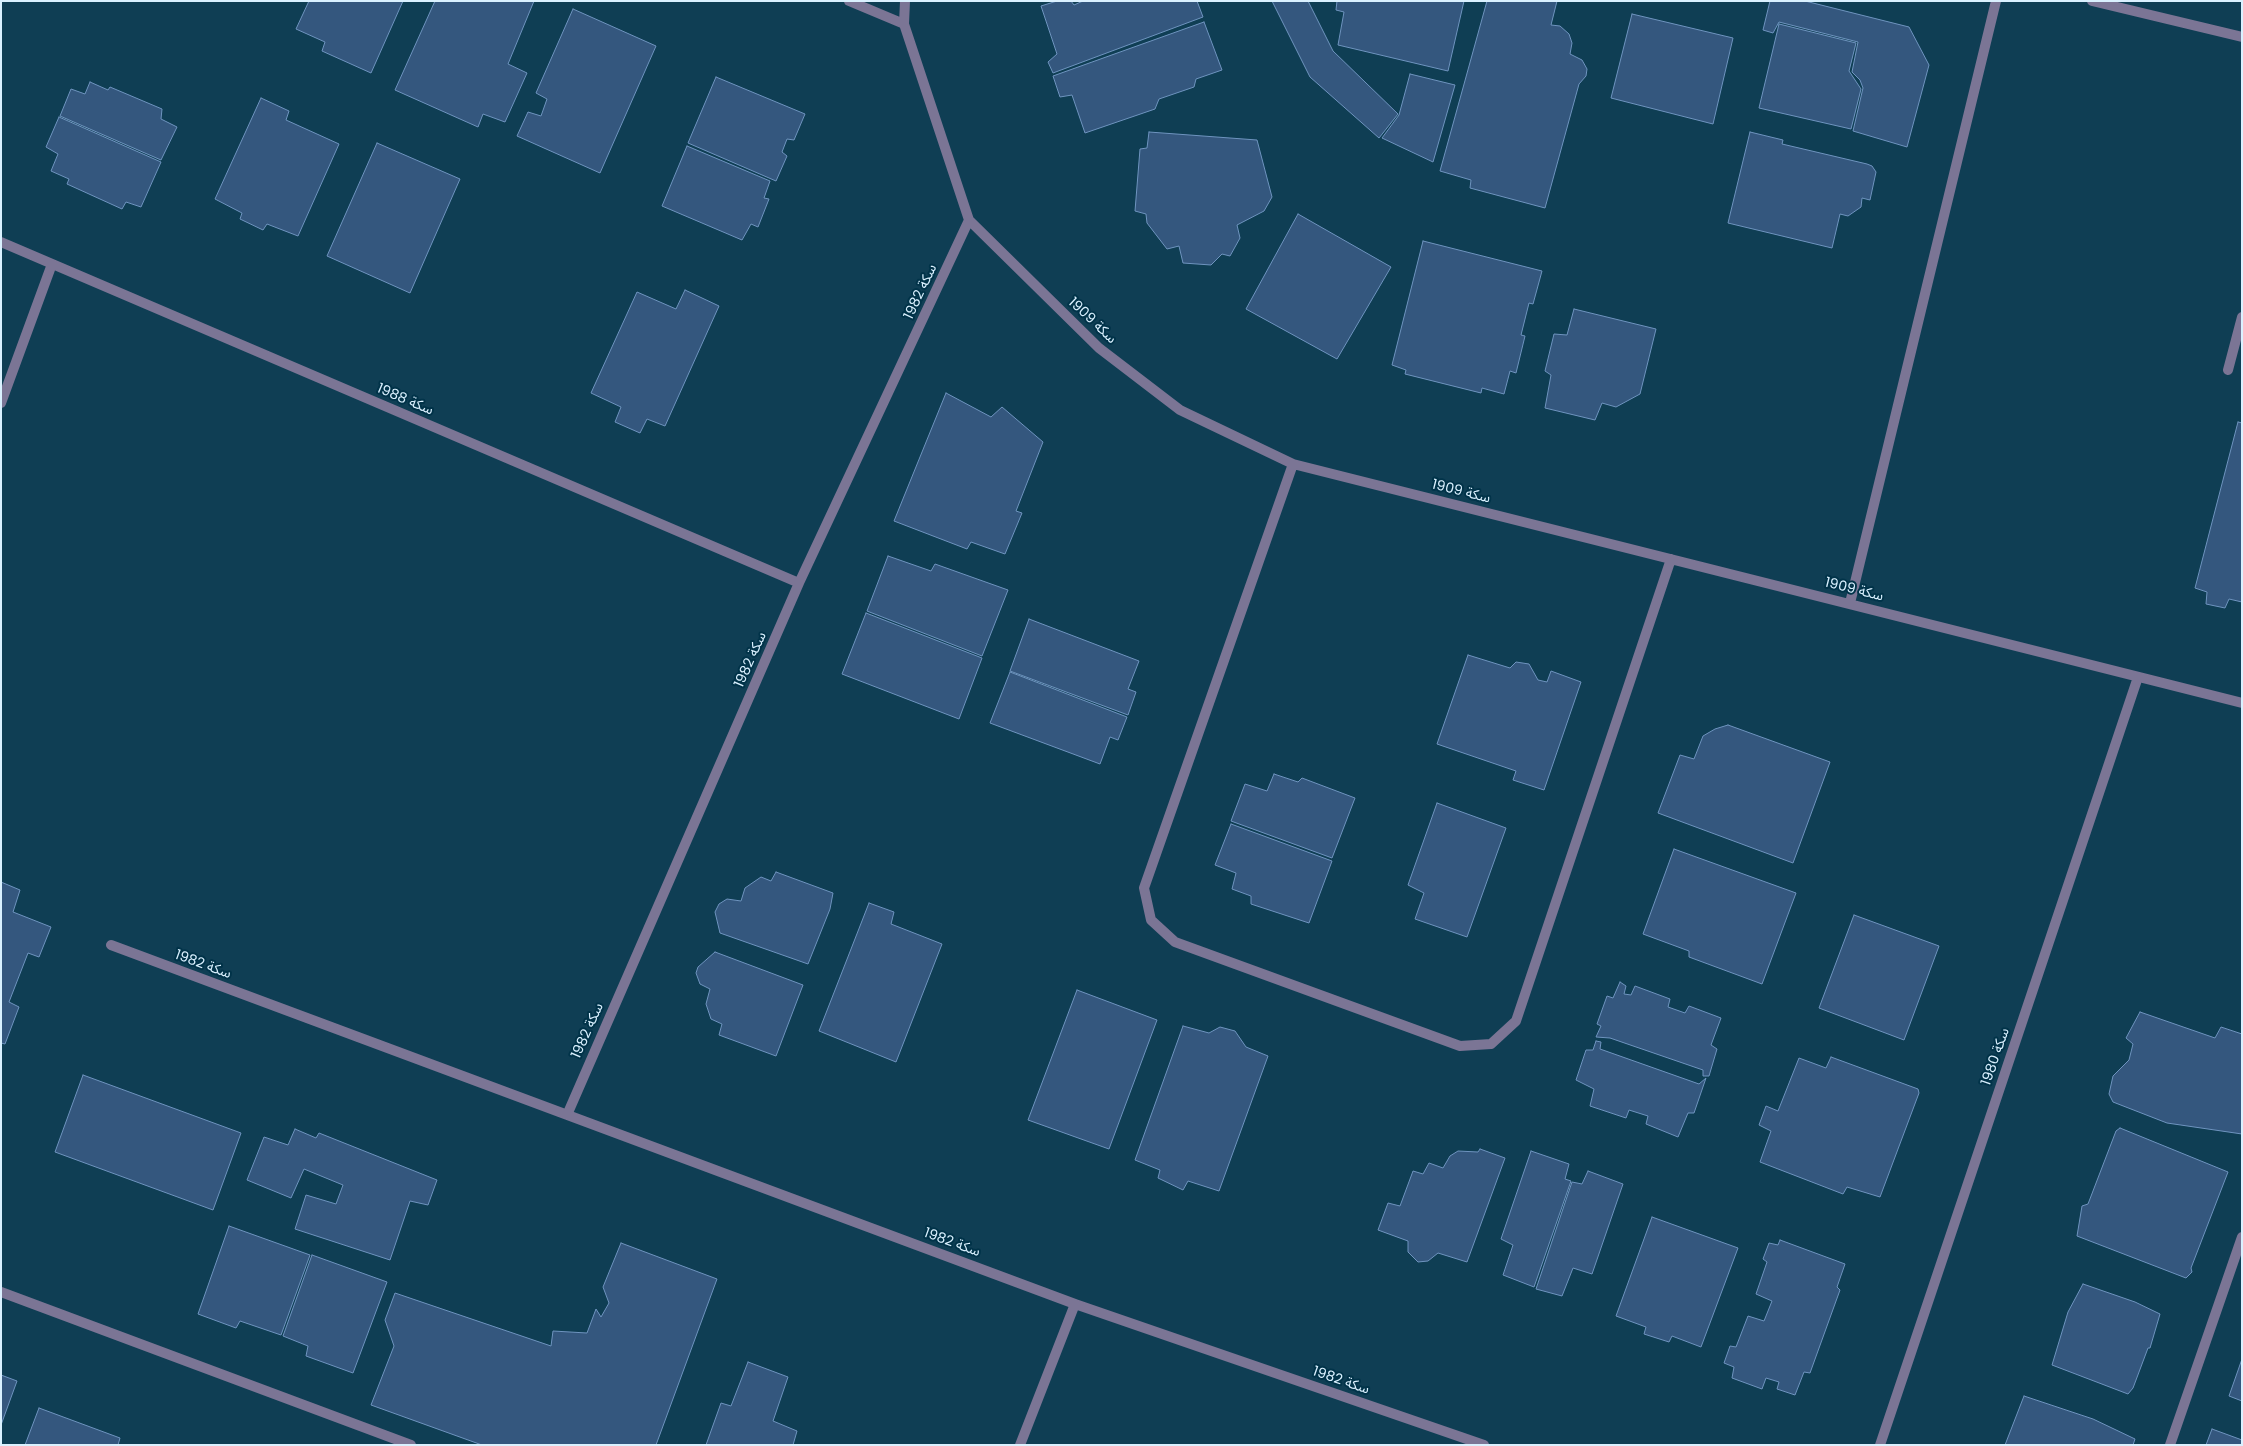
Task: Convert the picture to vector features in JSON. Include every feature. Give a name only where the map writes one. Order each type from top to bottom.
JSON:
[{"type":"street","points":[[849,1],[904,24]]},
{"type":"street","name":"سكة 1909","points":[[905,1],[904,24],[969,220],[1099,348],[1180,410],[1293,464],[2242,703]]},
{"type":"street","points":[[1850,603],[1996,1]]},
{"type":"street","points":[[2092,1],[2242,37]]},
{"type":"street","name":"سكة 1982","points":[[567,1115],[799,583],[969,220]]},
{"type":"street","name":"سكة 1988","points":[[1,242],[799,583]]},
{"type":"street","points":[[1,403],[52,264]]},
{"type":"street","points":[[2228,370],[2242,318]]},
{"type":"street","points":[[1293,464],[1144,888],[1151,920],[1175,942],[1460,1046],[1491,1044],[1516,1022],[1671,559]]},
{"type":"street","name":"سكة 1980","points":[[1880,1445],[2138,677]]},
{"type":"street","name":"سكة 1982","points":[[111,945],[1075,1304],[1484,1445]]},
{"type":"street","points":[[2170,1445],[2242,1237]]},
{"type":"street","points":[[1,1292],[410,1445]]},
{"type":"street","points":[[1020,1445],[1075,1304]]},
{"type":"building","points":[[309,1],[403,1],[371,73],[322,51],[325,42],[296,29]]},
{"type":"building","points":[[435,1],[534,1],[508,64],[527,73],[505,122],[483,114],[478,127],[395,90]]},
{"type":"building","points":[[1057,1],[1071,1],[1074,5],[1083,1],[1197,1],[1203,17],[1053,73],[1048,62],[1057,54],[1041,6]]},
{"type":"building","points":[[1272,1],[1308,1],[1333,51],[1398,114],[1379,138],[1310,77]]},
{"type":"building","points":[[1337,1],[1464,1],[1448,71],[1338,45],[1344,12],[1336,10]]},
{"type":"building","points":[[1487,1],[1557,1],[1551,25],[1560,26],[1569,34],[1572,43],[1570,54],[1582,60],[1587,69],[1586,76],[1579,84],[1545,208],[1470,188],[1471,180],[1440,171]]},
{"type":"building","points":[[1770,1],[1805,1],[1909,27],[1929,65],[1907,147],[1853,131],[1863,88],[1860,80],[1852,72],[1858,42],[1779,22],[1773,33],[1763,30]]},
{"type":"building","points":[[573,9],[656,46],[600,173],[517,136],[528,112],[541,116],[547,99],[536,93]]},
{"type":"building","points":[[1632,14],[1733,38],[1713,124],[1611,98]]},
{"type":"building","points":[[1204,22],[1222,70],[1196,79],[1194,87],[1159,99],[1155,109],[1085,133],[1072,95],[1060,97],[1053,76]]},
{"type":"building","points":[[1779,24],[1856,43],[1849,71],[1861,89],[1851,129],[1759,108]]},
{"type":"building","points":[[1410,74],[1455,85],[1433,162],[1382,138],[1399,115]]},
{"type":"building","points":[[716,77],[805,114],[794,140],[787,139],[782,152],[787,156],[776,181],[688,143]]},
{"type":"building","points":[[90,82],[108,90],[110,87],[162,109],[161,119],[177,127],[161,160],[60,116],[71,89],[85,94]]},
{"type":"building","points":[[261,98],[289,111],[286,120],[339,144],[298,236],[267,224],[263,230],[240,219],[242,213],[215,199]]},
{"type":"building","points":[[59,117],[161,162],[141,207],[126,202],[122,209],[67,184],[69,179],[51,171],[58,154],[46,147]]},
{"type":"building","points":[[1149,132],[1257,140],[1272,197],[1264,211],[1237,225],[1240,238],[1230,256],[1222,254],[1211,265],[1183,263],[1179,246],[1167,249],[1147,223],[1146,214],[1135,211],[1140,149],[1147,148]]},
{"type":"building","points":[[1750,132],[1783,140],[1782,144],[1872,166],[1876,172],[1870,200],[1862,198],[1861,207],[1848,216],[1840,214],[1832,248],[1728,223]]},
{"type":"building","points":[[377,143],[460,179],[410,293],[327,256]]},
{"type":"building","points":[[687,146],[770,181],[764,198],[769,199],[758,227],[751,224],[742,240],[662,206]]},
{"type":"building","points":[[1298,214],[1391,267],[1337,359],[1246,309]]},
{"type":"building","points":[[1423,241],[1542,271],[1533,304],[1529,303],[1521,335],[1525,336],[1516,373],[1510,371],[1504,394],[1482,388],[1481,393],[1405,374],[1406,370],[1392,365]]},
{"type":"building","points":[[685,290],[719,306],[665,426],[647,419],[640,433],[615,422],[621,407],[591,393],[637,292],[676,309]]},
{"type":"building","points":[[1574,309],[1656,329],[1640,394],[1616,407],[1602,403],[1595,420],[1545,408],[1551,375],[1545,371],[1554,334],[1567,335]]},
{"type":"building","points":[[946,393],[991,417],[1002,407],[1043,442],[1016,511],[1022,513],[1005,554],[971,542],[967,549],[894,521]]},
{"type":"building","points":[[2238,422],[2242,423],[2242,602],[2229,599],[2225,608],[2206,604],[2207,592],[2195,588]]},
{"type":"building","points":[[888,556],[931,571],[935,564],[1008,590],[982,656],[867,611]]},
{"type":"building","points":[[866,613],[982,658],[959,719],[842,674]]},
{"type":"building","points":[[1029,619],[1139,661],[1128,689],[1136,692],[1128,715],[1010,671]]},
{"type":"building","points":[[1468,655],[1510,668],[1516,662],[1529,664],[1538,680],[1547,682],[1551,671],[1581,682],[1544,790],[1513,780],[1516,771],[1437,744]]},
{"type":"building","points":[[1010,672],[1127,717],[1118,740],[1110,737],[1100,764],[990,723]]},
{"type":"building","points":[[1728,725],[1830,762],[1793,863],[1658,813],[1680,755],[1694,759],[1703,736],[1715,729]]},
{"type":"building","points":[[1274,774],[1298,782],[1302,778],[1355,798],[1332,858],[1231,821],[1245,784],[1267,791]]},
{"type":"building","points":[[1437,803],[1506,828],[1467,937],[1415,919],[1424,893],[1408,885]]},
{"type":"building","points":[[1231,824],[1332,861],[1309,923],[1251,904],[1251,896],[1232,889],[1236,873],[1215,865]]},
{"type":"building","points":[[1674,849],[1796,893],[1762,984],[1689,957],[1689,951],[1643,934]]},
{"type":"building","points":[[776,872],[833,893],[830,909],[808,964],[720,933],[715,912],[719,904],[727,899],[741,901],[745,888],[761,877],[771,881]]},
{"type":"building","points":[[1,882],[20,890],[13,912],[51,927],[39,957],[28,953],[9,1002],[19,1007],[5,1044],[1,1043]]},
{"type":"building","points":[[869,903],[894,912],[891,924],[942,944],[896,1062],[819,1031]]},
{"type":"building","points":[[1854,915],[1939,946],[1904,1040],[1819,1008]]},
{"type":"building","points":[[715,952],[803,985],[776,1056],[719,1035],[722,1024],[711,1019],[706,1004],[710,989],[700,984],[696,973],[698,967]]},
{"type":"building","points":[[1620,982],[1626,986],[1624,994],[1631,995],[1635,986],[1670,999],[1668,1007],[1685,1013],[1689,1006],[1721,1018],[1711,1045],[1717,1049],[1709,1076],[1703,1076],[1703,1070],[1610,1038],[1596,1037],[1601,1026],[1597,1024],[1607,996],[1613,998]]},
{"type":"building","points":[[1077,990],[1157,1020],[1109,1149],[1028,1120]]},
{"type":"building","points":[[2140,1012],[2215,1038],[2221,1027],[2242,1034],[2242,1134],[2167,1123],[2113,1102],[2109,1094],[2113,1076],[2129,1060],[2133,1044],[2126,1038]]},
{"type":"building","points":[[1183,1026],[1209,1033],[1220,1027],[1235,1031],[1246,1047],[1268,1056],[1219,1191],[1188,1181],[1183,1190],[1158,1178],[1160,1170],[1135,1160]]},
{"type":"building","points":[[1596,1041],[1601,1042],[1600,1049],[1699,1084],[1706,1078],[1694,1113],[1688,1113],[1678,1137],[1646,1124],[1648,1116],[1629,1110],[1626,1118],[1590,1106],[1594,1089],[1576,1080],[1586,1050],[1593,1050]]},
{"type":"building","points":[[1831,1057],[1918,1089],[1919,1093],[1880,1197],[1847,1187],[1843,1194],[1760,1162],[1771,1131],[1759,1125],[1766,1106],[1778,1111],[1799,1058],[1826,1068]]},
{"type":"building","points":[[83,1075],[241,1133],[213,1210],[55,1152]]},
{"type":"building","points":[[2120,1128],[2228,1172],[2191,1268],[2192,1272],[2186,1278],[2077,1236],[2082,1206],[2088,1204],[2116,1131]]},
{"type":"building","points":[[295,1129],[316,1138],[319,1133],[437,1180],[428,1205],[410,1201],[390,1260],[295,1229],[306,1195],[336,1204],[343,1185],[304,1169],[291,1198],[247,1180],[264,1137],[288,1145]]},
{"type":"building","points":[[1480,1149],[1505,1158],[1467,1262],[1438,1253],[1428,1261],[1418,1262],[1408,1252],[1408,1241],[1378,1230],[1388,1203],[1400,1206],[1413,1171],[1423,1174],[1429,1163],[1443,1168],[1450,1156],[1458,1151],[1478,1152]]},
{"type":"building","points":[[1531,1151],[1569,1164],[1565,1179],[1571,1181],[1534,1287],[1503,1275],[1513,1245],[1501,1239]]},
{"type":"building","points":[[1588,1171],[1623,1184],[1592,1274],[1573,1268],[1562,1296],[1536,1289],[1572,1182],[1582,1184]]},
{"type":"building","points":[[1652,1217],[1738,1248],[1701,1347],[1672,1336],[1669,1342],[1644,1334],[1646,1327],[1616,1316]]},
{"type":"building","points":[[229,1226],[310,1255],[281,1335],[240,1321],[236,1328],[198,1314]]},
{"type":"building","points":[[1780,1240],[1845,1264],[1837,1287],[1840,1290],[1810,1373],[1804,1372],[1795,1395],[1777,1389],[1779,1382],[1766,1378],[1762,1389],[1732,1378],[1734,1367],[1724,1363],[1730,1346],[1736,1347],[1748,1316],[1764,1321],[1772,1301],[1756,1294],[1767,1262],[1763,1259],[1769,1243],[1778,1245]]},
{"type":"building","points":[[621,1243],[717,1279],[656,1445],[482,1445],[371,1405],[394,1346],[385,1320],[395,1293],[551,1346],[553,1331],[587,1333],[596,1309],[601,1317],[609,1303],[603,1287]]},
{"type":"building","points":[[312,1255],[387,1282],[353,1373],[306,1356],[308,1346],[283,1336]]},
{"type":"building","points":[[2083,1284],[2135,1302],[2160,1314],[2150,1348],[2148,1348],[2133,1388],[2128,1394],[2052,1365],[2068,1312]]},
{"type":"building","points":[[2242,1359],[2242,1401],[2229,1396]]},
{"type":"building","points":[[748,1362],[788,1377],[773,1421],[797,1431],[793,1445],[706,1445],[721,1403],[731,1406]]},
{"type":"building","points":[[1,1375],[17,1381],[1,1425]]},
{"type":"building","points":[[2024,1396],[2093,1419],[2135,1439],[2133,1445],[2005,1445]]},
{"type":"building","points":[[39,1408],[120,1438],[118,1445],[25,1445]]},
{"type":"building","points":[[2212,1429],[2242,1440],[2242,1445],[2206,1445]]}]
